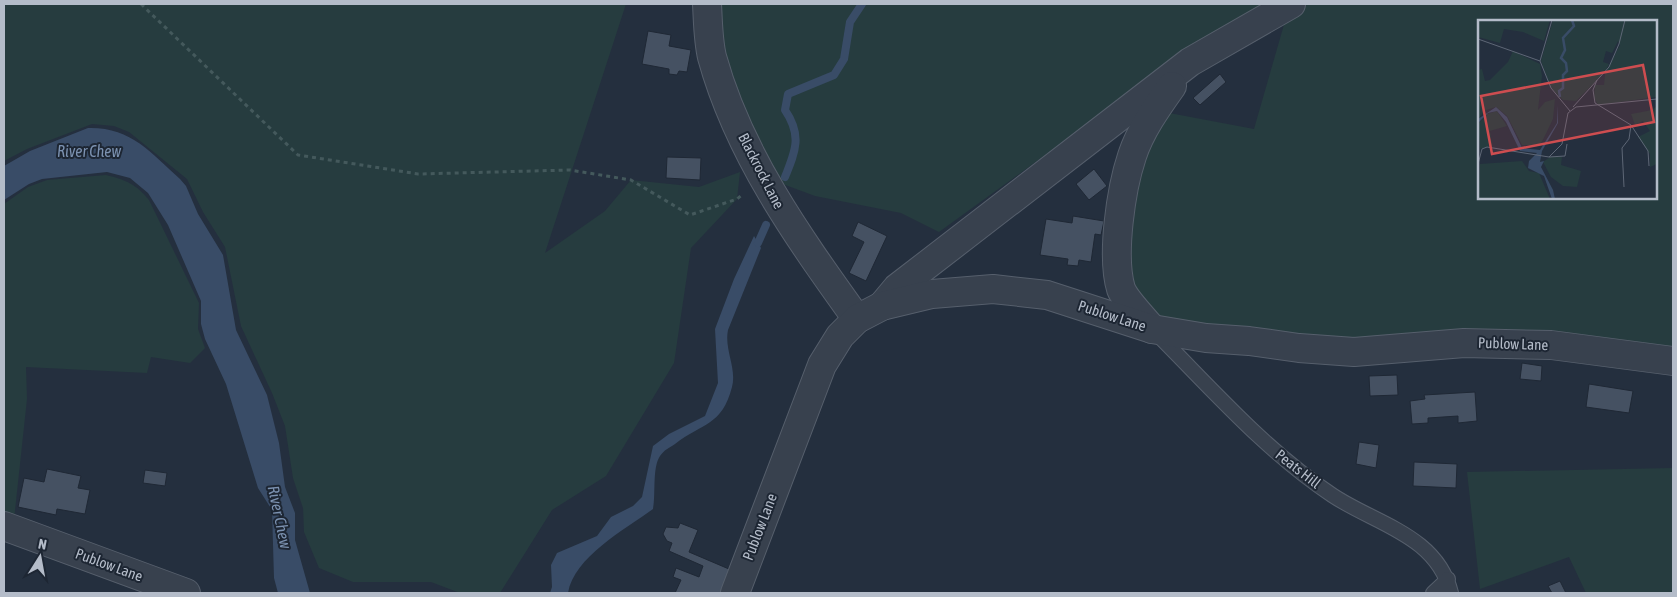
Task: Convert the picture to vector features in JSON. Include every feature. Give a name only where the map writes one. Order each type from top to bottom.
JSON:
[{"type":"street","name":"Blackrock Lane","points":[[706,4],[712,56],[734,119],[762,178],[787,221],[857,319]]},
{"type":"street","points":[[882,306],[897,288],[1190,62],[1291,4]]},
{"type":"street","points":[[1152,329],[1122,290],[1118,252],[1121,204],[1132,155],[1156,108],[1190,62]]},
{"type":"street","name":"Publow Lane","points":[[735,593],[822,365],[840,336],[857,319],[882,306],[932,294],[993,289],[1047,295],[1152,329],[1206,338],[1249,341],[1308,349],[1354,352],[1464,343],[1551,345],[1673,361]]},
{"type":"street","name":"Publow Lane","points":[[4,526],[186,593]]},
{"type":"lane","name":"Peats Hill","points":[[1152,329],[1279,455],[1333,496],[1387,523],[1426,550],[1448,579],[1451,593]]},
{"type":"lane","points":[[1433,593],[1448,579]]},
{"type":"path","points":[[141,4],[298,155],[418,174],[570,170],[631,180],[690,215],[737,199]]},
{"type":"green space","points":[[4,4],[626,4],[545,253],[605,211],[631,180],[699,187],[740,172],[737,199],[691,248],[674,363],[606,476],[552,510],[500,593],[460,593],[431,582],[353,582],[319,568],[304,532],[303,508],[293,478],[285,426],[241,326],[225,247],[203,212],[187,179],[129,132],[114,126],[92,124],[27,149],[4,161]]},
{"type":"green space","points":[[717,4],[1269,4],[1197,45],[939,232],[901,213],[815,196],[780,183],[732,91],[718,50]]},
{"type":"green space","points":[[1308,4],[1673,4],[1673,349],[1353,341],[1198,324],[1156,316],[1131,289],[1125,236],[1132,181],[1164,112],[1254,129],[1285,21]]},
{"type":"green space","points":[[106,175],[130,183],[149,200],[199,303],[198,329],[205,348],[190,363],[151,357],[147,373],[26,367],[27,399],[14,520],[4,518],[4,204],[28,187],[47,180]]},
{"type":"green space","points":[[1673,468],[1673,593],[1586,593],[1569,557],[1480,589],[1467,472]]},
{"type":"water","name":"River Chew","points":[[88,128],[116,132],[139,143],[180,179],[186,186],[198,214],[223,255],[236,330],[267,395],[279,443],[285,487],[295,513],[295,540],[310,593],[278,593],[274,578],[272,510],[258,488],[226,384],[205,339],[201,324],[201,301],[168,225],[148,193],[130,178],[107,172],[42,179],[29,184],[4,200],[4,166],[30,151]]},
{"type":"water","points":[[754,236],[761,248],[728,330],[727,337],[733,380],[728,400],[723,409],[717,417],[667,449],[660,456],[655,474],[653,509],[615,535],[590,556],[572,580],[568,593],[550,593],[552,587],[551,565],[557,553],[597,536],[611,517],[633,506],[642,497],[653,446],[669,434],[705,416],[718,383],[715,329],[734,279]]},
{"type":"building","points":[[648,31],[671,35],[669,46],[691,50],[687,72],[679,71],[677,75],[669,74],[669,69],[642,64]]},
{"type":"building","points":[[1220,74],[1226,82],[1200,105],[1193,98]]},
{"type":"building","points":[[667,157],[701,158],[700,180],[666,178]]},
{"type":"building","points":[[1094,169],[1107,186],[1089,200],[1076,184]]},
{"type":"building","points":[[1073,216],[1104,221],[1101,235],[1095,234],[1091,262],[1079,260],[1078,266],[1067,265],[1068,259],[1040,255],[1046,219],[1072,223]]},
{"type":"building","points":[[858,222],[887,236],[866,281],[849,273],[864,242],[852,236]]},
{"type":"building","points":[[1522,363],[1542,366],[1541,381],[1520,379]]},
{"type":"building","points":[[1397,375],[1398,395],[1370,396],[1369,376]]},
{"type":"building","points":[[1589,384],[1633,391],[1629,413],[1586,407]]},
{"type":"building","points":[[1475,392],[1477,421],[1458,423],[1458,416],[1428,418],[1428,423],[1412,424],[1410,401],[1425,399],[1424,395]]},
{"type":"building","points":[[1359,442],[1379,445],[1376,468],[1356,464]]},
{"type":"building","points":[[1414,462],[1457,464],[1456,488],[1413,486]]},
{"type":"building","points":[[47,469],[81,476],[78,488],[90,490],[85,514],[57,509],[56,515],[18,507],[24,478],[44,482]]},
{"type":"building","points":[[145,470],[167,473],[165,486],[143,483]]},
{"type":"building","points":[[680,523],[698,530],[689,552],[736,572],[727,593],[675,593],[681,580],[673,577],[676,568],[699,577],[703,566],[669,551],[672,543],[667,541],[663,534],[666,527],[678,528]]},
{"type":"building","points":[[1560,581],[1566,593],[1552,593],[1548,586]]},
{"type":"waterway","points":[[785,177],[796,143],[794,127],[785,110],[788,94],[834,75],[844,59],[850,22],[862,4]]},
{"type":"waterway","points":[[758,243],[766,225]]}]
